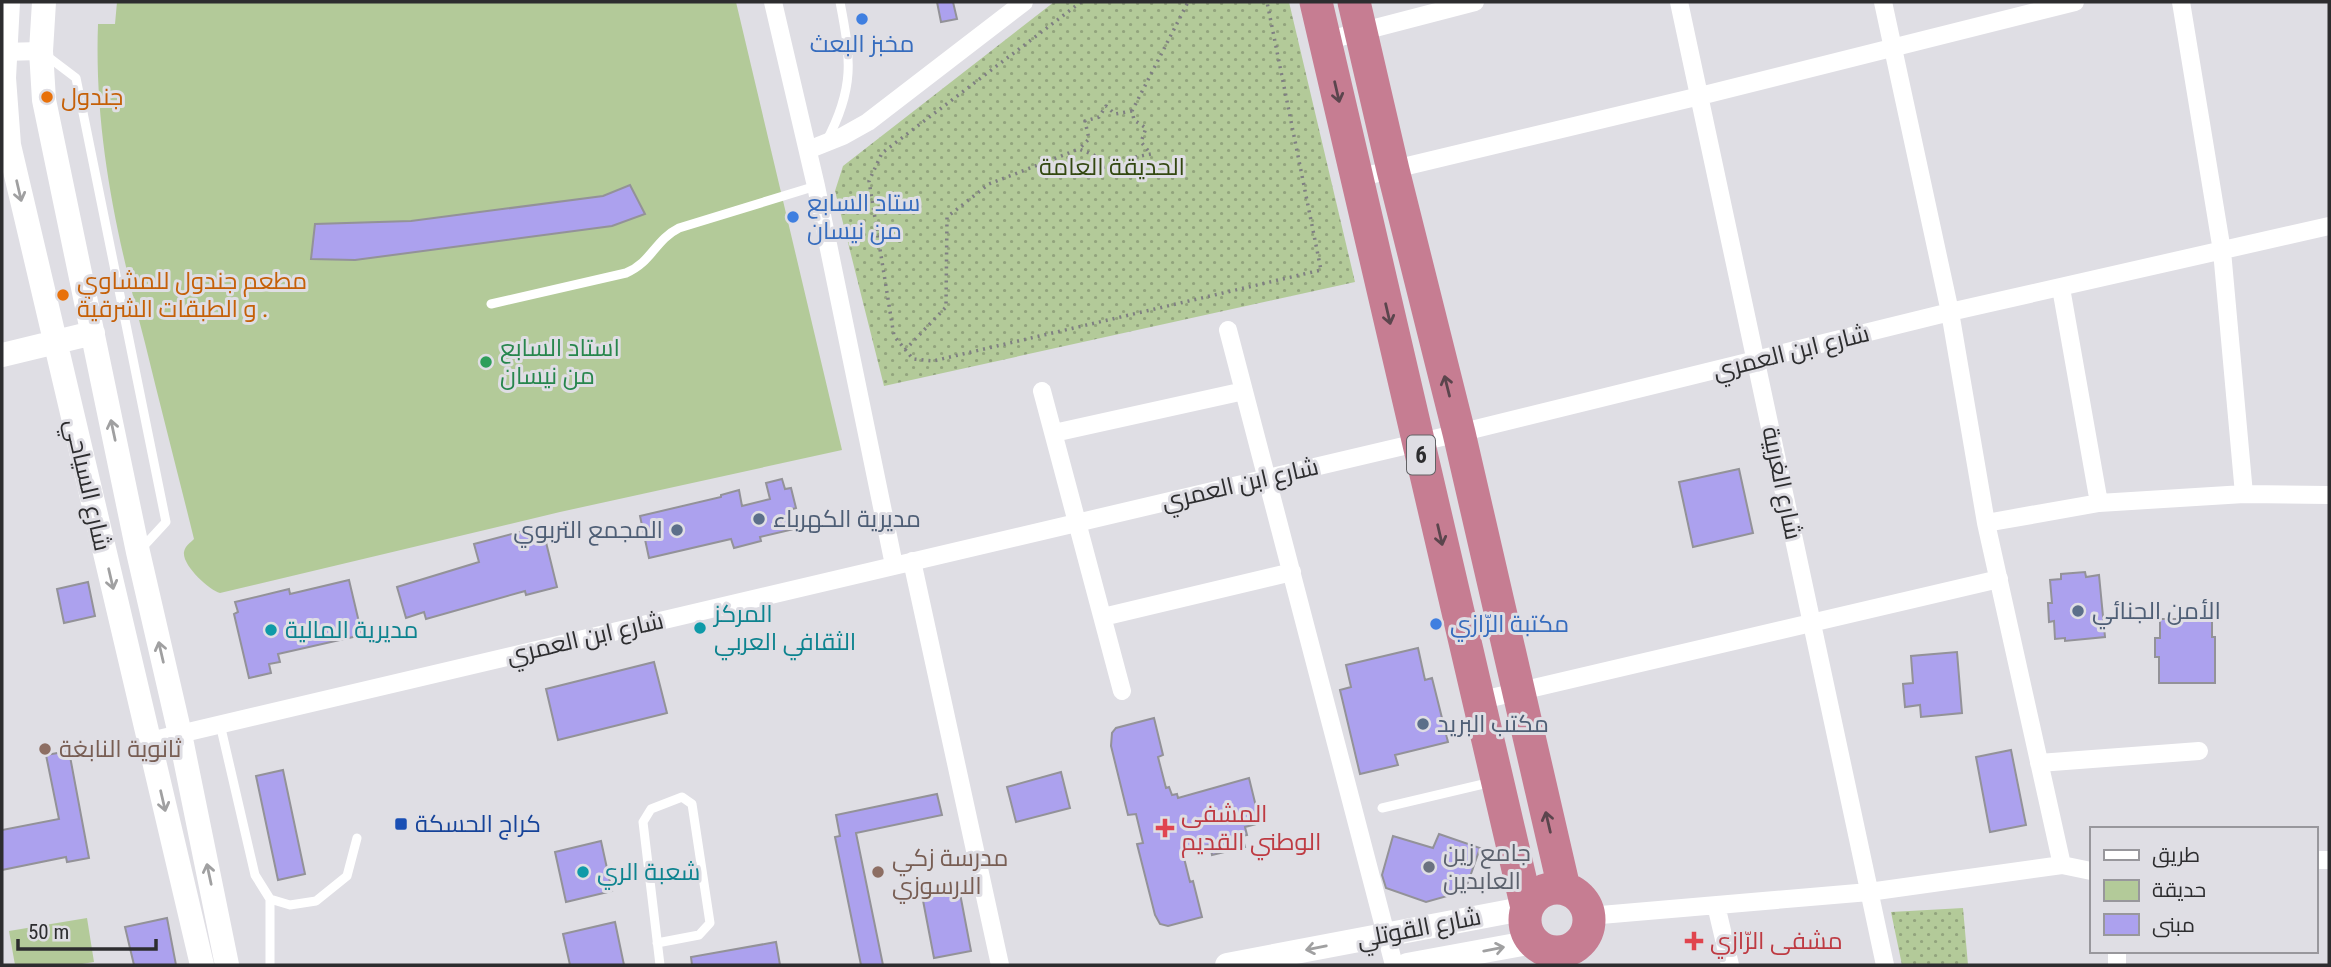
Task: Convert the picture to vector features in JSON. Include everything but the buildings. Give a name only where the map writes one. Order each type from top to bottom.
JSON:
[{"type":"highway","name":"6","points":[[1316,2],[1527,908]]},
{"type":"highway","name":"6","points":[[1357,17],[1459,433],[1564,888]]},
{"type":"highway","points":[[1564,888],[1581,898],[1589,916],[1589,925],[1580,942],[1555,953],[1527,932],[1525,920],[1527,908],[1542,891],[1564,888]]},
{"type":"street","name":"شارع السياحي","points":[[8,2],[4,107],[9,145],[202,965]]},
{"type":"street","name":"شارع السياحي","points":[[44,2],[41,51],[44,100],[138,552],[180,734],[228,965]]},
{"type":"street","points":[[773,2],[816,186],[894,565]]},
{"type":"street","points":[[807,149],[843,136],[868,122],[1024,2]]},
{"type":"street","points":[[1325,41],[1357,17],[1475,2]]},
{"type":"street","name":"شارع الغربية","points":[[1679,2],[1885,965]]},
{"type":"street","points":[[1883,2],[1950,312],[1986,523],[2062,865]]},
{"type":"street","points":[[1357,178],[2075,2]]},
{"type":"street","points":[[2181,2],[2222,251],[2244,494]]},
{"type":"street","points":[[4,52],[41,51]]},
{"type":"street","name":"شارع ابن العمري","points":[[149,741],[1459,433],[1950,312],[2329,226]]},
{"type":"street","points":[[2061,288],[2099,503]]},
{"type":"street","points":[[1228,330],[1394,965]]},
{"type":"street","points":[[2,355],[93,333]]},
{"type":"street","points":[[1042,391],[1122,691]]},
{"type":"street","points":[[1054,433],[1244,391]]},
{"type":"street","points":[[1986,523],[2099,503],[2244,494],[2329,495]]},
{"type":"street","points":[[912,561],[1000,965]]},
{"type":"street","points":[[1103,617],[1292,572]]},
{"type":"street","points":[[1478,701],[1999,579]]},
{"type":"street","points":[[2039,763],[2199,751]]},
{"type":"street","points":[[1589,916],[1869,891],[2062,865],[2090,871]]},
{"type":"street","points":[[1717,905],[1730,965]]},
{"type":"street","name":"شارع القوتلي","points":[[1227,965],[1527,908]]},
{"type":"street","name":"شارع القوتلي","points":[[1407,965],[1555,953]]},
{"type":"lane","points":[[825,143],[839,117],[848,81],[849,51],[840,2]]},
{"type":"lane","points":[[41,51],[76,78],[166,522],[138,552]]},
{"type":"lane","points":[[491,304],[626,273],[643,264],[660,240],[678,228],[816,186]]},
{"type":"lane","points":[[220,724],[255,875],[270,899],[270,965]]},
{"type":"lane","points":[[1382,808],[1497,781]]},
{"type":"lane","points":[[657,943],[699,935],[710,923],[692,804],[682,797],[651,810],[643,822],[657,943],[660,965]]},
{"type":"lane","points":[[270,899],[290,905],[316,901],[346,876],[358,838]]},
{"type":"path","points":[[1081,2],[882,153],[869,181],[894,336],[913,359],[933,361],[1321,270],[1267,2]]},
{"type":"path","points":[[1079,149],[1094,155],[1097,169],[1115,164],[1126,171],[1136,157],[1151,154],[1141,142],[1146,128],[1134,120],[1132,111],[1188,2]]},
{"type":"path","points":[[905,350],[946,307],[947,217],[989,184],[1079,149],[1089,139],[1085,121],[1099,117],[1106,106],[1115,114],[1132,111]]},
{"type":"green space","name":"استاد السابع من نيسان","points":[[117,2],[736,2],[842,450],[560,512],[220,593],[215,591],[197,576],[185,557],[185,548],[194,539],[125,264],[110,185],[100,106],[98,24],[115,24]]},
{"type":"green space","name":"الحديقة العامة","points":[[1054,2],[1289,2],[1355,282],[884,386],[835,191],[843,166]]},
{"type":"green space","points":[[1963,908],[1968,965],[1902,965],[1891,912]]},
{"type":"green space","points":[[87,918],[94,962],[76,965],[15,965],[9,931]]},
{"type":"place","name":"مخبز البعث","points":[[862,19]]},
{"type":"place","name":"جندول","points":[[47,97]]},
{"type":"place","name":"ستاد السابع من نيسان","points":[[793,217]]},
{"type":"place","name":"مطعم جندول للمشاوي و الطبقات الشرقية .","points":[[63,295]]},
{"type":"place","name":"استاد السابع من نيسان","points":[[486,362]]},
{"type":"place","name":"مديرية الكهرباء","points":[[759,519]]},
{"type":"place","name":"المجمع التربوي","points":[[677,530]]},
{"type":"place","name":"الأمن الجنائي","points":[[2078,611]]},
{"type":"place","name":"مكتبة الرّازي","points":[[1436,624]]},
{"type":"place","name":"المركز الثقافي العربي","points":[[700,628]]},
{"type":"place","name":"مديرية المالية","points":[[271,630]]},
{"type":"place","name":"مكتب البريد","points":[[1423,724]]},
{"type":"place","name":"ثانوية النابغة","points":[[45,749]]},
{"type":"place","name":"كراج الحسكة","points":[[401,824]]},
{"type":"place","name":"المشفى الوطني القديم","points":[[1165,828]]},
{"type":"place","name":"جامع زين العابدين","points":[[1429,867]]},
{"type":"place","name":"شعبة الري","points":[[583,872]]},
{"type":"place","name":"مدرسة زكي الارسوزي","points":[[878,872]]},
{"type":"place","name":"مشفى الرّازي","points":[[1694,941]]}]
